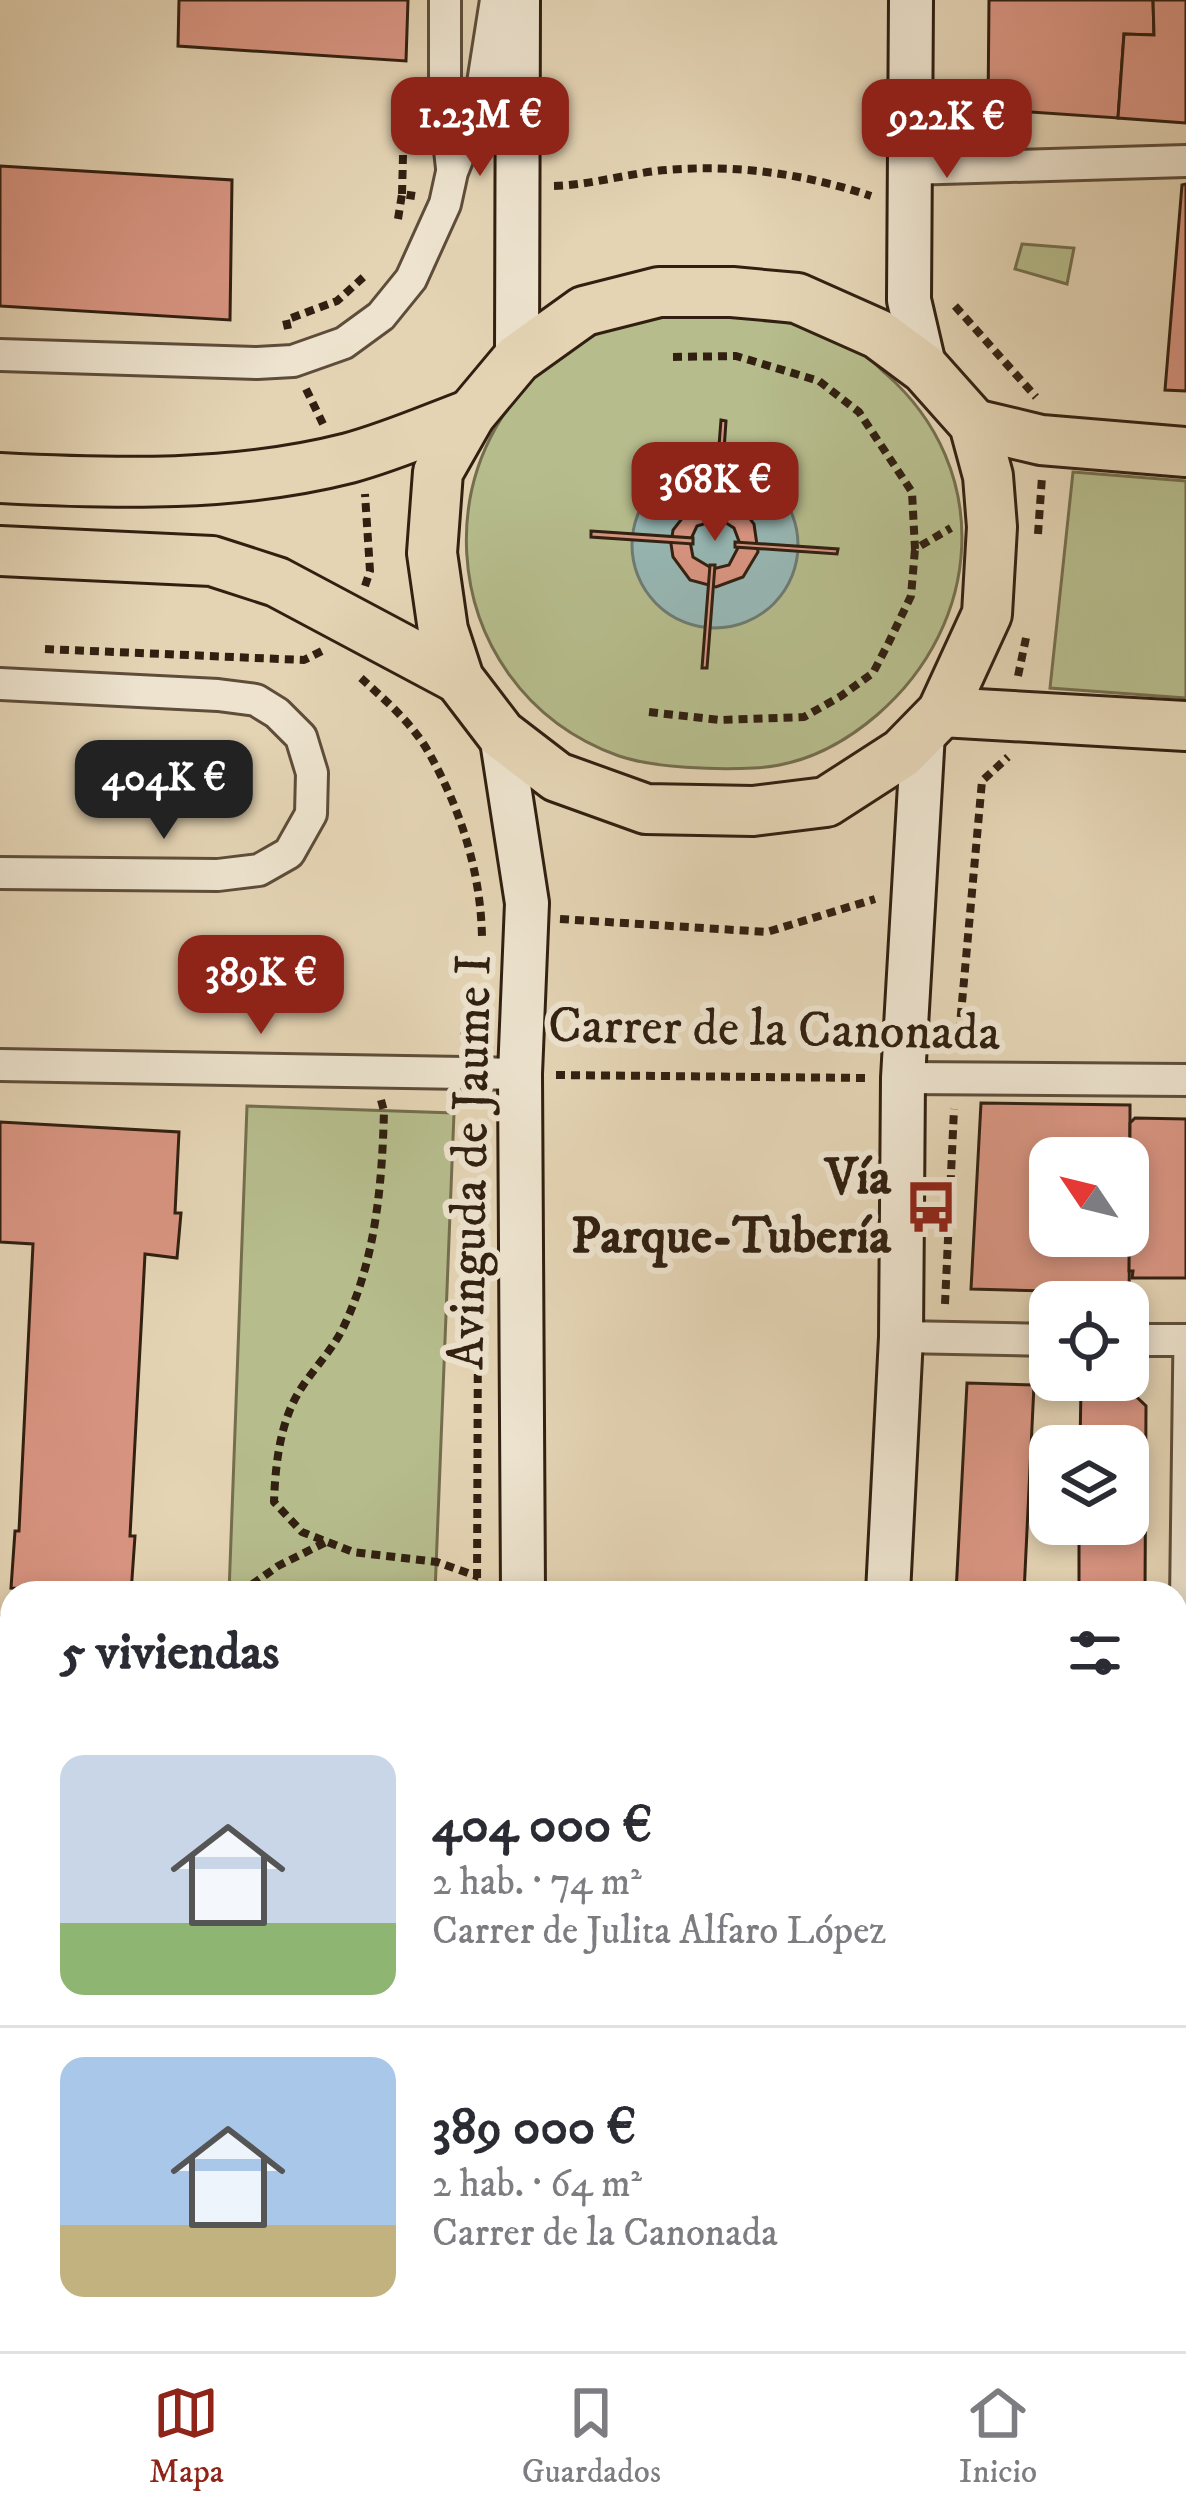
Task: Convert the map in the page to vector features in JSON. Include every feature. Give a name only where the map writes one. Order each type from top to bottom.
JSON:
[{"type":"main road","points":[[518,0],[518,359]]},
{"type":"main road","points":[[911,0],[909,300],[925,369]]},
{"type":"main road","points":[[659,292],[797,298],[878,334],[925,369],[974,424],[988,476],[992,527],[987,614],[932,723],[902,753],[826,802],[753,811],[646,809],[556,777],[501,734],[459,679],[443,630],[432,553],[438,472],[471,414],[518,359],[584,311],[659,292]]},
{"type":"main road","points":[[0,478],[83,482],[234,479],[335,442],[471,414]]},
{"type":"main road","points":[[974,424],[1042,440],[1186,452]]},
{"type":"main road","points":[[0,551],[212,561],[278,582],[346,640],[459,679]]},
{"type":"main road","points":[[932,723],[1186,726]]},
{"type":"main road","points":[[890,1581],[922,1339],[903,1078],[914,893],[932,723]]},
{"type":"main road","name":"Avinguda de Jaume I","points":[[501,734],[527,903],[509,1581]]},
{"type":"street","points":[[446,0],[445,105],[452,172]]},
{"type":"street","points":[[0,355],[257,363],[293,361],[344,344],[381,316],[411,280],[446,204],[452,172],[480,102],[496,0]]},
{"type":"street","points":[[908,169],[1186,161]]},
{"type":"street","points":[[0,684],[256,700],[278,713],[301,737],[311,773],[311,814],[289,853],[259,871],[218,875],[0,873]]},
{"type":"street","name":"Carrer de la Canonada","points":[[0,1065],[520,1075]]},
{"type":"street","name":"Carrer de la Canonada","points":[[903,1078],[954,1082],[1186,1080]]},
{"type":"street","points":[[922,1339],[1029,1340]]},
{"type":"street","points":[[1149,1340],[1185,1340],[1183,1581]]},
{"type":"path","points":[[952,296],[956,312],[1040,403]]},
{"type":"path","points":[[736,342],[736,356]]},
{"type":"path","points":[[649,712],[721,720],[804,717],[841,696],[873,673],[889,642],[911,596],[915,549],[912,492],[859,412],[819,381],[736,356],[673,358]]},
{"type":"path","points":[[44,648],[304,660],[346,640],[370,571],[365,495],[335,442]]},
{"type":"path","points":[[915,549],[952,528]]},
{"type":"path","points":[[346,640],[428,751],[472,850],[482,952]]},
{"type":"path","points":[[548,917],[582,923],[767,932],[897,892],[972,897],[922,1339]]},
{"type":"path","points":[[462,1072],[465,1029],[480,1013],[481,991]]},
{"type":"path","points":[[372,1072],[384,1111],[382,1182],[368,1264],[343,1329],[293,1403],[275,1469],[274,1502],[302,1532],[353,1552],[437,1562],[489,1581]]},
{"type":"path","name":"Carrer de la Canonada","points":[[520,1075],[903,1078]]},
{"type":"path","points":[[476,1581],[478,1291]]},
{"type":"path","points":[[258,1581],[328,1542]]},
{"type":"green space","points":[[1022,244],[1074,248],[1067,284],[1015,269]]},
{"type":"green space","points":[[701,314],[797,325],[860,351],[921,412],[945,455],[959,500],[962,546],[955,592],[938,637],[912,678],[850,736],[805,758],[772,766],[704,768],[633,760],[555,722],[509,674],[479,616],[467,553],[472,490],[495,429],[536,376],[608,329],[647,319]]},
{"type":"green space","points":[[1073,472],[1186,481],[1186,698],[1050,688]]},
{"type":"green space","points":[[247,1106],[454,1113],[435,1581],[229,1581]]},
{"type":"water","points":[[715,462],[747,469],[773,487],[791,513],[798,545],[791,577],[773,603],[747,621],[715,628],[683,621],[657,603],[639,577],[632,545],[639,513],[657,487],[683,469]]},
{"type":"building","points":[[179,0],[408,0],[406,61],[178,46]]},
{"type":"building","points":[[989,0],[1153,0],[1154,35],[1124,34],[1118,118],[988,109]]},
{"type":"building","points":[[1153,0],[1186,0],[1186,123],[1118,118],[1124,34],[1154,35]]},
{"type":"building","points":[[0,166],[232,180],[230,320],[0,306]]},
{"type":"building","points":[[1186,184],[1186,391],[1165,390],[1182,185]]},
{"type":"building","points":[[721,420],[726,421],[719,524],[713,523]]},
{"type":"building","points":[[718,500],[745,512],[754,524],[758,552],[743,577],[716,587],[690,580],[673,557],[671,544],[673,530],[691,507]],"holes":[[[720,519],[734,528],[740,544],[729,565],[713,569],[693,557],[690,541],[697,526]]]},
{"type":"building","points":[[591,531],[693,538],[693,544],[591,537]]},
{"type":"building","points":[[735,542],[838,549],[837,554],[735,547]]},
{"type":"building","points":[[710,565],[715,565],[707,668],[702,668]]},
{"type":"building","points":[[981,1103],[1130,1105],[1130,1137],[1029,1137],[1029,1257],[1130,1257],[1129,1281],[1029,1281],[1029,1290],[971,1289]]},
{"type":"building","points":[[1135,1118],[1186,1119],[1186,1278],[1132,1278],[1133,1271],[1129,1271],[1129,1257],[1149,1257],[1149,1137],[1130,1137]]},
{"type":"building","points":[[0,1122],[179,1132],[177,1258],[145,1254],[130,1536],[135,1536],[132,1581],[11,1581],[15,1531],[19,1531],[33,1244],[0,1242]]},
{"type":"building","points":[[967,1383],[1029,1385],[1029,1401],[1033,1401],[1025,1581],[957,1581]]},
{"type":"building","points":[[1081,1401],[1141,1401],[1146,1406],[1146,1425],[1080,1425]]},
{"type":"building","points":[[1079,1545],[1145,1545],[1145,1581],[1079,1581]]},
{"type":"place","name":"Vía Parque-Tubería","points":[[931,1207]]}]
